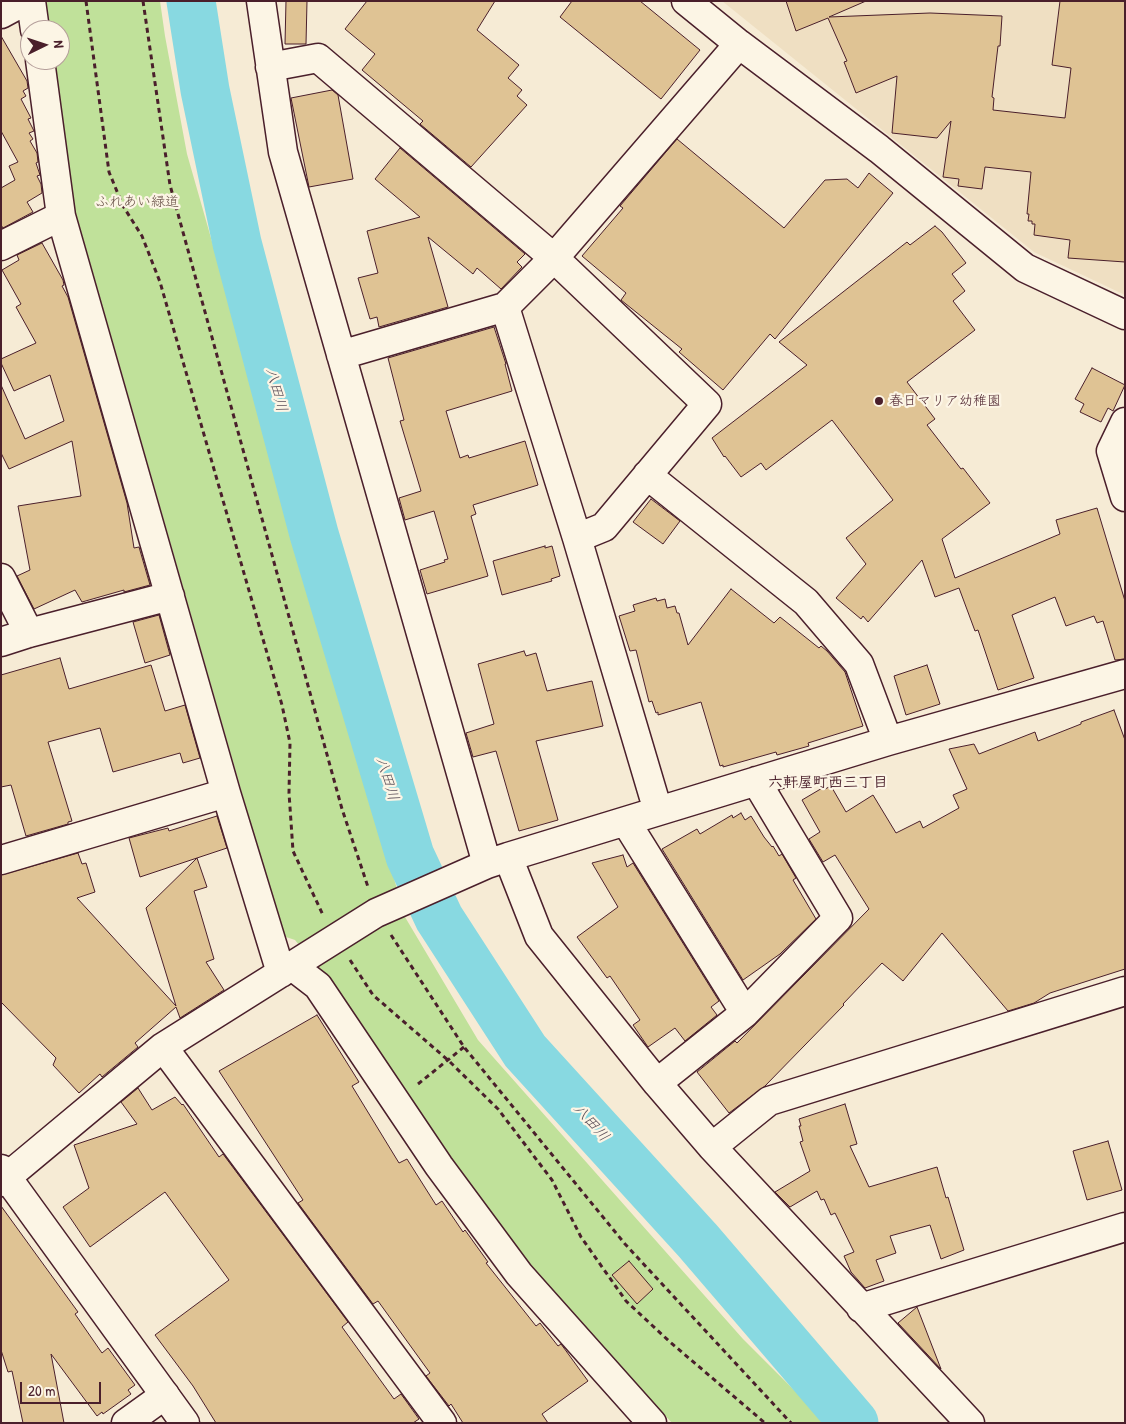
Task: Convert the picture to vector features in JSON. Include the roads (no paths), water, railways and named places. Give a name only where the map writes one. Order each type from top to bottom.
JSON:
[{"type":"street","points":[[1,14],[25,1]]},
{"type":"street","points":[[31,1],[34,20]]},
{"type":"street","points":[[261,1],[283,152],[341,355],[497,860],[539,936],[657,1083],[712,1147],[970,1423]]},
{"type":"street","points":[[686,1],[738,44],[879,149],[1025,268],[1125,315]]},
{"type":"street","points":[[341,355],[505,307],[554,258],[738,44]]},
{"type":"street","points":[[270,67],[318,58],[554,258],[707,404],[604,527],[577,538]]},
{"type":"street","points":[[41,70],[62,216],[226,793],[287,969],[318,986],[439,1166],[519,1274],[652,1423]]},
{"type":"street","points":[[1,246],[62,216]]},
{"type":"street","points":[[505,307],[577,538],[658,811]]},
{"type":"street","points":[[1125,422],[1111,451],[1125,497]]},
{"type":"street","points":[[646,475],[806,602],[859,664],[888,741]]},
{"type":"street","points":[[1,578],[29,633]]},
{"type":"street","points":[[1,642],[170,596]]},
{"type":"street","points":[[185,1423],[3,1175],[163,1047],[376,913],[497,860],[888,741],[1125,674]]},
{"type":"street","points":[[657,1083],[745,1013],[838,918],[756,781]]},
{"type":"street","points":[[1,860],[226,793]]},
{"type":"street","points":[[626,822],[745,1013]]},
{"type":"street","points":[[712,1147],[769,1101],[1125,991]]},
{"type":"street","points":[[163,1047],[442,1423]]},
{"type":"street","points":[[862,1308],[1125,1227]]},
{"type":"street","points":[[126,1423],[165,1395]]},
{"type":"waterway","name":"八田川","points":[[191,1],[205,90],[237,243],[314,534],[410,856],[439,918],[525,1051],[698,1241],[854,1423]]},
{"type":"place","name":"春日マリア幼稚園","points":[[879,401]]},
{"type":"district","name":"六軒屋町西三丁目","points":[[828,783]]},
{"type":"park label","name":"ふれあい緑道","points":[[137,202]]}]
